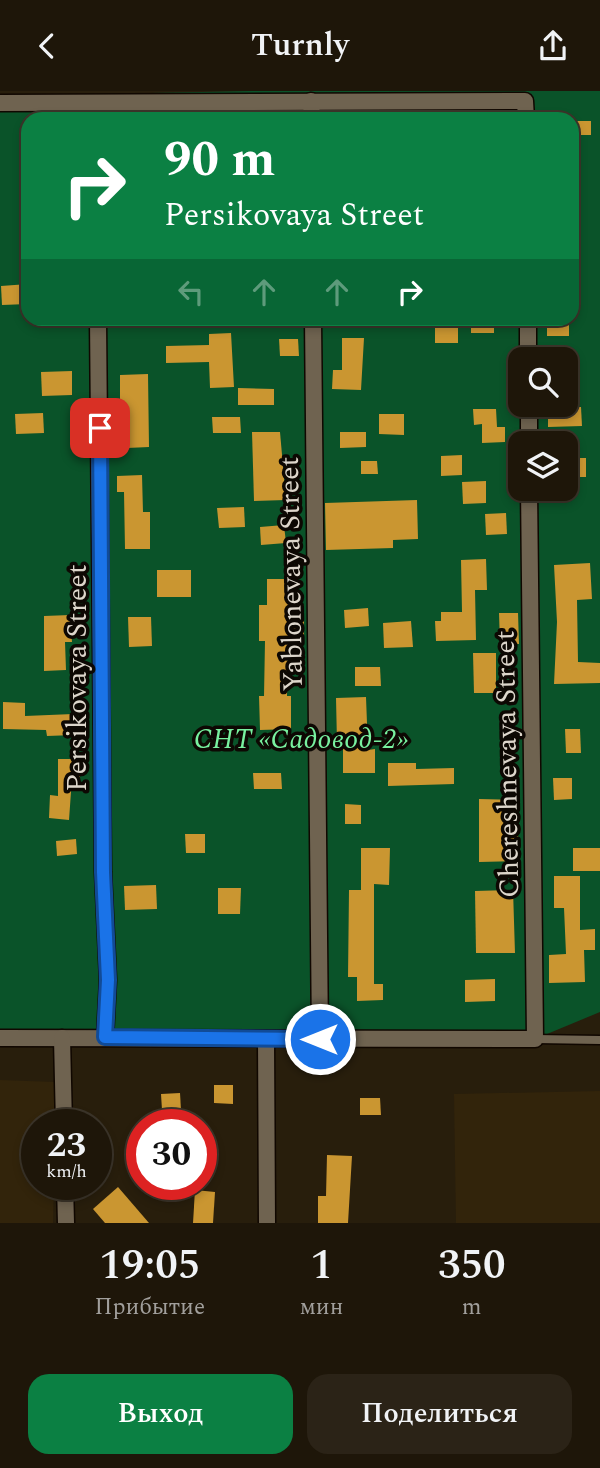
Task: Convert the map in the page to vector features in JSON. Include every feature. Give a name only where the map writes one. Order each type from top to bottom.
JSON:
[{"type":"street","points":[[311,101],[312,112]]},
{"type":"street","points":[[0,103],[96,111],[311,101],[525,101],[526,112]]},
{"type":"street","name":"Persikovaya Street","points":[[98,326],[103,872],[108,980],[105,1037]]},
{"type":"street","name":"Yablonevaya Street","points":[[313,326],[320,1039]]},
{"type":"street","points":[[528,326],[528,347]]},
{"type":"street","name":"Chereshnevaya Street","points":[[530,501],[535,1039]]},
{"type":"street","points":[[0,1038],[535,1039]]},
{"type":"street","points":[[62,1038],[64,1109]]},
{"type":"street","points":[[266,1039],[267,1223]]},
{"type":"street","points":[[65,1200],[66,1223]]},
{"type":"lane","points":[[535,1039],[600,1040]]},
{"type":"shaded area","points":[[0,1080],[55,1082],[54,1109],[21,1109],[21,1200],[54,1200],[53,1223],[0,1223]]},
{"type":"shaded area","points":[[600,1091],[600,1223],[456,1223],[454,1094]]},
{"type":"green space","name":"СНТ «Садовод-2»","points":[[251,91],[600,91],[600,1012],[535,1039],[0,1038],[0,96]]},
{"type":"building","points":[[579,121],[591,121],[591,135],[579,135]]},
{"type":"building","points":[[21,285],[21,304],[2,305],[1,286]]},
{"type":"building","points":[[471,326],[494,326],[494,333],[471,333]]},
{"type":"building","points":[[547,326],[569,326],[569,336],[547,336]]},
{"type":"building","points":[[458,327],[458,343],[435,343],[435,328]]},
{"type":"building","points":[[231,333],[234,387],[210,388],[209,362],[166,363],[166,346],[209,345],[209,334]]},
{"type":"building","points":[[342,338],[364,338],[361,390],[332,389],[333,370],[342,370]]},
{"type":"building","points":[[279,339],[298,339],[299,356],[280,356]]},
{"type":"building","points":[[72,371],[72,395],[42,396],[41,372]]},
{"type":"building","points":[[148,374],[149,447],[127,448],[126,402],[120,402],[120,375]]},
{"type":"building","points":[[238,388],[274,389],[274,405],[238,405]]},
{"type":"building","points":[[578,407],[581,407],[582,426],[548,427],[548,417],[578,417]]},
{"type":"building","points":[[473,409],[496,409],[497,427],[505,427],[505,442],[482,443],[482,424],[474,425]]},
{"type":"building","points":[[43,413],[44,433],[16,434],[15,414]]},
{"type":"building","points":[[379,414],[404,414],[404,435],[379,434]]},
{"type":"building","points":[[212,417],[240,417],[241,433],[213,433]]},
{"type":"building","points":[[252,432],[280,432],[286,500],[254,501]]},
{"type":"building","points":[[340,432],[366,432],[366,447],[340,448]]},
{"type":"building","points":[[462,455],[462,475],[441,476],[441,456]]},
{"type":"building","points":[[578,458],[586,458],[586,477],[578,477]]},
{"type":"building","points":[[361,461],[377,461],[378,474],[361,474]]},
{"type":"building","points":[[142,475],[143,512],[150,512],[150,549],[125,549],[124,492],[117,492],[117,476]]},
{"type":"building","points":[[486,481],[486,503],[463,504],[462,482]]},
{"type":"building","points":[[417,500],[418,539],[393,540],[393,548],[326,550],[325,503]]},
{"type":"building","points":[[244,507],[245,527],[219,528],[217,508]]},
{"type":"building","points":[[506,513],[507,534],[486,535],[485,514]]},
{"type":"building","points":[[284,525],[286,543],[261,545],[260,527]]},
{"type":"building","points":[[486,559],[487,590],[475,590],[476,640],[436,641],[435,621],[441,621],[441,612],[462,612],[461,560]]},
{"type":"building","points":[[590,563],[592,599],[577,600],[578,662],[600,663],[600,683],[554,684],[557,622],[554,565]]},
{"type":"building","points":[[157,570],[191,570],[191,597],[157,597]]},
{"type":"building","points":[[267,579],[291,579],[292,605],[304,605],[304,641],[288,641],[287,696],[291,696],[291,729],[260,730],[259,696],[264,696],[265,641],[259,641],[259,605],[267,605]]},
{"type":"building","points":[[368,608],[369,626],[345,628],[344,610]]},
{"type":"building","points":[[499,613],[518,613],[519,644],[500,644]]},
{"type":"building","points":[[70,615],[72,642],[65,642],[66,670],[44,671],[44,616]]},
{"type":"building","points":[[128,617],[151,617],[152,646],[129,647]]},
{"type":"building","points":[[411,621],[413,647],[384,648],[383,623]]},
{"type":"building","points":[[473,653],[496,653],[496,693],[474,693]]},
{"type":"building","points":[[355,667],[380,667],[381,686],[355,686]]},
{"type":"building","points":[[366,697],[368,750],[375,749],[375,773],[343,773],[343,743],[337,743],[336,698]]},
{"type":"building","points":[[3,702],[25,703],[25,716],[73,714],[74,735],[47,736],[46,730],[3,729]]},
{"type":"building","points":[[565,729],[580,729],[581,753],[566,753]]},
{"type":"building","points":[[58,759],[80,759],[80,777],[72,778],[69,820],[49,818],[50,795],[58,796]]},
{"type":"building","points":[[388,763],[416,763],[416,769],[454,768],[454,784],[388,786]]},
{"type":"building","points":[[253,773],[281,773],[282,789],[254,789]]},
{"type":"building","points":[[553,778],[572,778],[572,799],[554,800]]},
{"type":"building","points":[[479,799],[515,800],[514,834],[518,833],[519,861],[479,862]]},
{"type":"building","points":[[345,804],[361,805],[361,824],[345,824]]},
{"type":"building","points":[[185,834],[205,834],[205,853],[186,853]]},
{"type":"building","points":[[76,839],[77,854],[57,856],[56,841]]},
{"type":"building","points":[[361,848],[390,848],[389,885],[374,884],[374,984],[383,984],[383,1000],[357,1001],[357,977],[348,977],[349,890],[361,890]]},
{"type":"building","points":[[573,848],[600,848],[600,871],[573,871]]},
{"type":"building","points":[[554,876],[580,876],[580,930],[595,929],[595,950],[584,950],[585,982],[549,983],[549,955],[566,954],[564,908],[554,908]]},
{"type":"building","points":[[156,885],[157,909],[125,910],[124,886]]},
{"type":"building","points":[[218,888],[241,888],[240,914],[218,914]]},
{"type":"building","points":[[513,890],[515,953],[476,953],[475,891]]},
{"type":"building","points":[[495,979],[495,1001],[465,1002],[465,980]]},
{"type":"building","points":[[214,1085],[233,1085],[233,1104],[214,1103]]},
{"type":"building","points":[[180,1093],[181,1109],[162,1109],[161,1094]]},
{"type":"building","points":[[360,1098],[380,1098],[381,1115],[360,1115]]},
{"type":"building","points":[[327,1155],[352,1156],[348,1223],[318,1223],[318,1196],[326,1196]]},
{"type":"building","points":[[118,1187],[126,1200],[129,1200],[149,1223],[105,1223],[93,1209],[103,1200],[112,1200],[112,1192]]},
{"type":"building","points":[[194,1200],[214,1200],[213,1223],[193,1223]]},
{"type":"route","points":[[100,428],[103,872],[108,980],[105,1037],[320,1039]]}]
